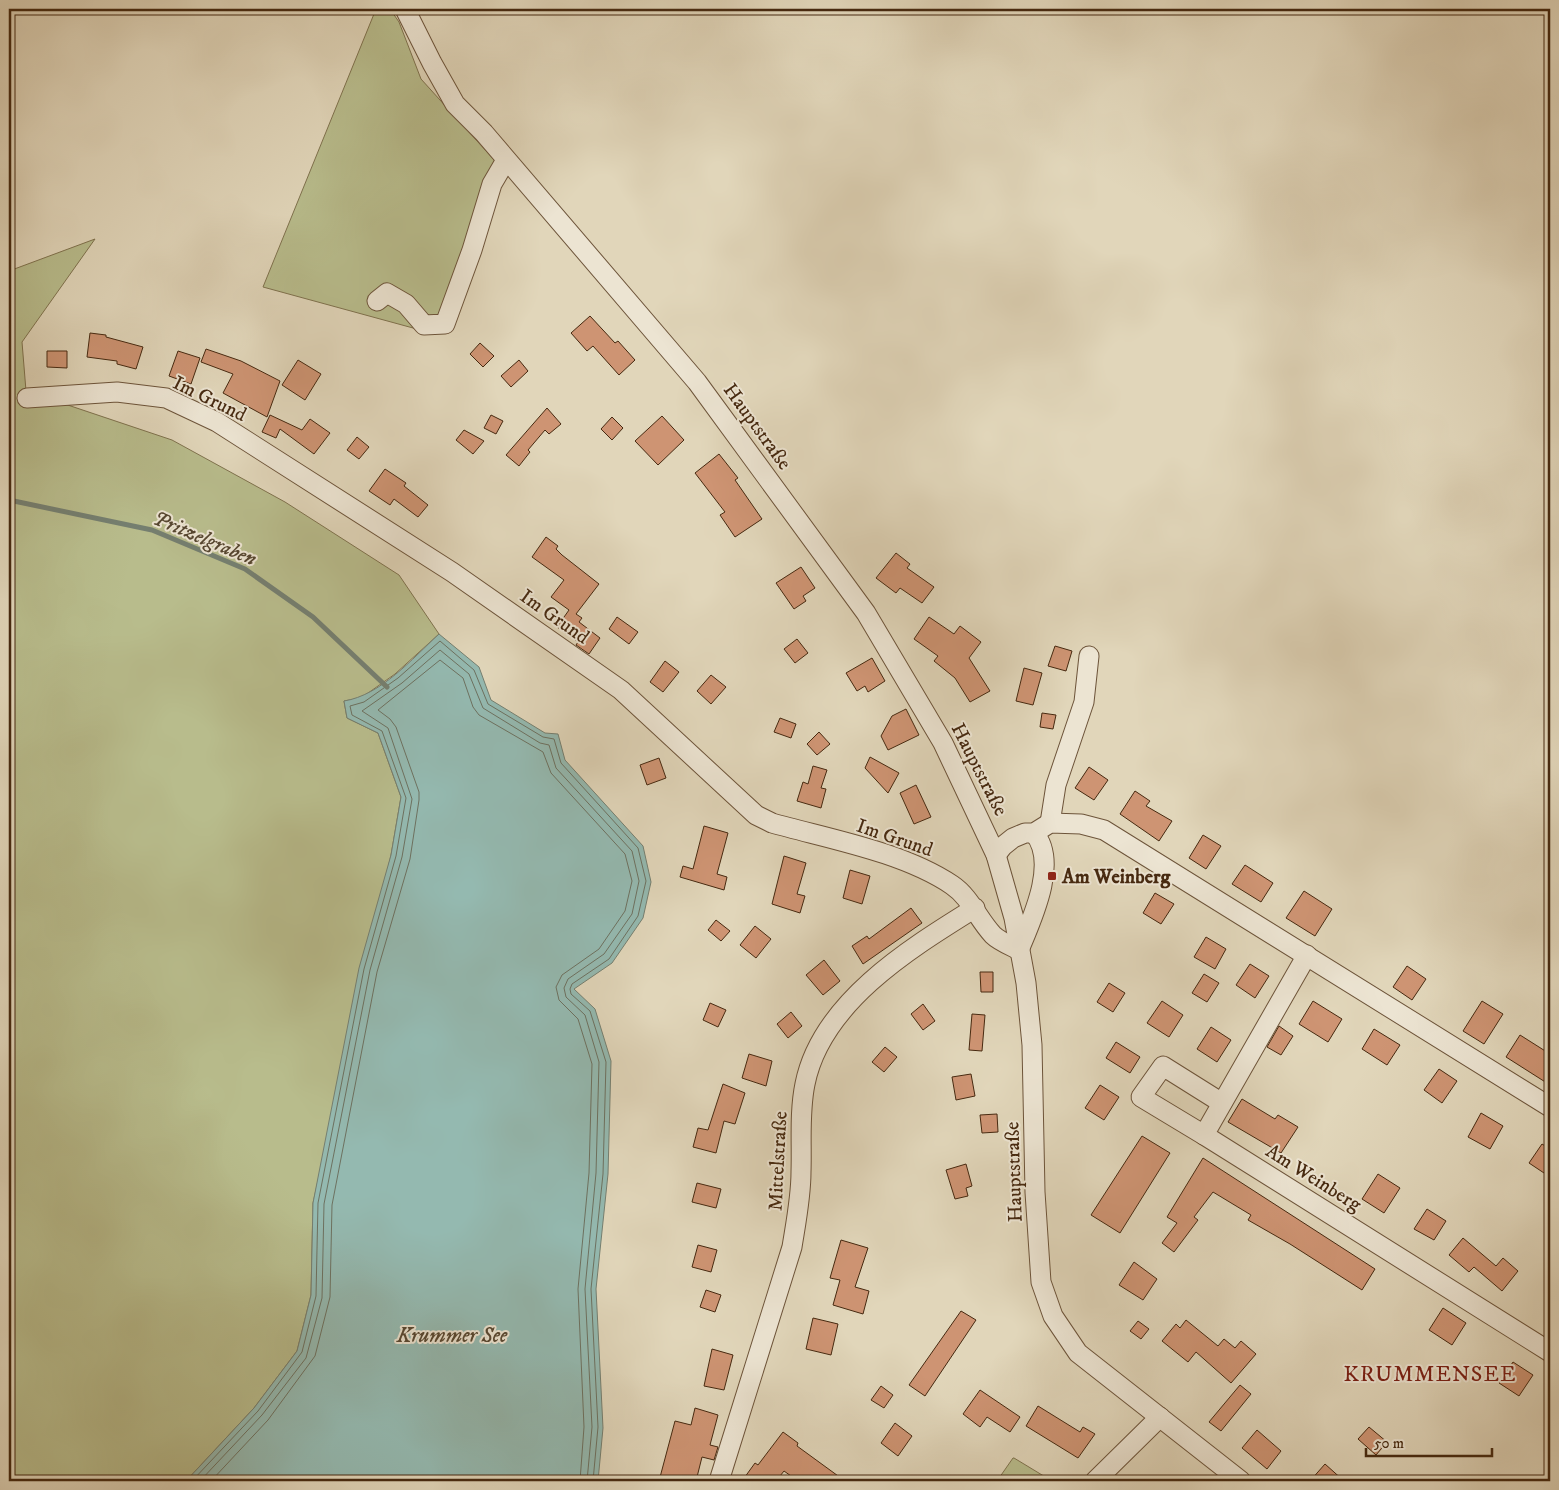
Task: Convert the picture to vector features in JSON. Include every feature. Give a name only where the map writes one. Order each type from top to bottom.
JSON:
[{"type":"street","name":"Hauptstraße","points":[[405,9],[432,64],[455,104],[484,133],[697,382],[861,605],[943,743],[996,854],[1014,918],[1026,983],[1032,1044],[1035,1192],[1041,1282],[1053,1316],[1078,1353],[1241,1481]]},
{"type":"street","points":[[377,301],[387,293],[406,304],[424,325],[445,324],[472,250],[492,184],[506,160]]},
{"type":"street","name":"Im Grund","points":[[27,398],[117,392],[166,398],[217,422],[452,572],[621,690],[756,815],[772,823],[902,860],[929,871],[954,887],[975,908],[993,936],[1019,950]]},
{"type":"street","points":[[1050,823],[1056,785],[1084,702],[1088,656]]},
{"type":"street","points":[[996,854],[1002,846],[1013,838],[1025,833],[1034,833],[1050,823],[1081,824],[1104,830],[1550,1107]]},
{"type":"street","points":[[1019,950],[1033,919],[1044,874],[1045,856],[1041,842],[1034,833]]},
{"type":"street","name":"Mittelstraße","points":[[718,1481],[792,1248],[800,1199],[802,1111],[805,1084],[813,1056],[831,1023],[860,990],[924,941],[975,908]]},
{"type":"street","points":[[1204,1135],[1307,955]]},
{"type":"street","name":"Am Weinberg","points":[[1222,1103],[1163,1066],[1141,1097],[1550,1352]]},
{"type":"street","points":[[1095,1481],[1160,1417]]},
{"type":"green space","points":[[376,9],[390,9],[399,22],[421,79],[496,162],[435,334],[263,287]]},
{"type":"green space","points":[[95,239],[22,342],[26,391],[172,440],[285,502],[399,575],[439,634],[395,674],[361,698],[344,701],[347,718],[378,733],[401,797],[391,855],[313,1203],[311,1295],[297,1351],[254,1408],[186,1481],[9,1481],[9,271]]},
{"type":"green space","points":[[1014,1458],[1052,1481],[997,1481]]},
{"type":"water","name":"Krummer See","points":[[439,634],[479,667],[491,700],[545,733],[558,734],[565,760],[643,846],[651,882],[643,918],[612,963],[574,989],[595,1009],[611,1061],[608,1174],[596,1289],[603,1428],[598,1481],[186,1481],[254,1408],[297,1351],[311,1295],[313,1203],[359,968],[391,855],[401,797],[378,733],[347,718],[344,701],[371,692],[383,684],[407,665]]},
{"type":"building","points":[[590,316],[615,343],[618,341],[635,360],[619,375],[593,346],[587,351],[571,333]]},
{"type":"building","points":[[90,333],[106,335],[106,337],[143,347],[136,369],[117,364],[117,361],[87,357]]},
{"type":"building","points":[[480,343],[494,356],[483,367],[470,354]]},
{"type":"building","points":[[206,349],[241,361],[280,381],[267,417],[223,393],[233,374],[201,362]]},
{"type":"building","points":[[47,351],[67,351],[67,368],[47,367]]},
{"type":"building","points":[[178,351],[200,358],[191,384],[169,376]]},
{"type":"building","points":[[298,360],[321,374],[305,400],[282,385]]},
{"type":"building","points":[[519,360],[528,371],[511,387],[501,376]]},
{"type":"building","points":[[547,408],[561,424],[549,434],[545,430],[528,450],[530,452],[519,466],[506,455]]},
{"type":"building","points":[[270,415],[302,430],[310,419],[330,433],[314,454],[280,429],[276,438],[262,432]]},
{"type":"building","points":[[491,415],[503,421],[496,434],[484,428]]},
{"type":"building","points":[[662,416],[684,440],[658,465],[635,441]]},
{"type":"building","points":[[612,417],[623,428],[612,440],[601,429]]},
{"type":"building","points":[[464,430],[484,441],[473,454],[456,440]]},
{"type":"building","points":[[357,437],[369,447],[359,459],[347,450]]},
{"type":"building","points":[[719,454],[738,478],[735,480],[762,519],[735,537],[720,515],[725,512],[695,473]]},
{"type":"building","points":[[385,469],[406,483],[404,486],[428,505],[418,517],[394,499],[390,505],[369,491]]},
{"type":"building","points":[[546,537],[558,546],[556,549],[562,555],[599,584],[576,614],[582,618],[579,622],[600,638],[589,654],[576,645],[578,642],[557,627],[569,610],[551,597],[564,580],[532,557]]},
{"type":"building","points":[[896,553],[910,564],[907,568],[934,587],[922,603],[900,588],[896,593],[876,578]]},
{"type":"building","points":[[801,567],[815,588],[803,596],[806,601],[794,609],[776,583]]},
{"type":"building","points":[[617,617],[638,632],[629,644],[609,629]]},
{"type":"building","points":[[929,617],[954,634],[960,626],[981,642],[969,658],[990,691],[970,702],[955,678],[934,661],[938,656],[914,639]]},
{"type":"building","points":[[797,639],[808,653],[795,663],[784,649]]},
{"type":"building","points":[[1055,646],[1072,651],[1066,671],[1048,666]]},
{"type":"building","points":[[872,658],[885,681],[868,692],[865,686],[857,691],[846,673]]},
{"type":"building","points":[[665,661],[679,672],[663,692],[650,682]]},
{"type":"building","points":[[1024,668],[1042,673],[1033,705],[1016,701]]},
{"type":"building","points":[[711,675],[726,687],[711,704],[697,691]]},
{"type":"building","points":[[906,709],[919,735],[888,750],[881,736],[892,716]]},
{"type":"building","points":[[1042,713],[1056,715],[1053,729],[1040,727]]},
{"type":"building","points":[[780,718],[796,724],[791,738],[774,732]]},
{"type":"building","points":[[819,732],[830,744],[817,755],[807,744]]},
{"type":"building","points":[[870,757],[899,773],[888,793],[865,768]]},
{"type":"building","points":[[659,758],[666,778],[647,785],[640,765]]},
{"type":"building","points":[[813,766],[827,770],[821,788],[826,789],[821,808],[797,801],[803,782],[808,784]]},
{"type":"building","points":[[1089,767],[1108,780],[1094,800],[1075,788]]},
{"type":"building","points":[[916,785],[931,817],[914,824],[900,793]]},
{"type":"building","points":[[1135,791],[1150,801],[1146,806],[1172,821],[1159,841],[1120,814]]},
{"type":"building","points":[[704,826],[728,833],[717,874],[727,877],[724,890],[680,877],[683,866],[693,869]]},
{"type":"building","points":[[1203,835],[1221,846],[1206,869],[1189,858]]},
{"type":"building","points":[[784,856],[806,863],[797,894],[805,896],[800,913],[772,904]]},
{"type":"building","points":[[1245,865],[1273,883],[1261,902],[1232,884]]},
{"type":"building","points":[[850,870],[870,876],[862,904],[843,898]]},
{"type":"building","points":[[1304,891],[1332,909],[1315,936],[1286,918]]},
{"type":"building","points":[[1155,893],[1174,904],[1161,924],[1143,913]]},
{"type":"building","points":[[911,908],[922,923],[863,964],[852,946],[867,936],[869,939]]},
{"type":"building","points":[[716,920],[730,931],[721,941],[708,930]]},
{"type":"building","points":[[755,926],[771,939],[756,958],[740,945]]},
{"type":"building","points":[[1206,937],[1226,949],[1215,969],[1194,957]]},
{"type":"building","points":[[824,960],[840,981],[823,995],[806,975]]},
{"type":"building","points":[[1250,964],[1269,976],[1255,998],[1236,985]]},
{"type":"building","points":[[1407,966],[1426,979],[1412,1000],[1393,987]]},
{"type":"building","points":[[980,972],[993,972],[993,992],[981,992]]},
{"type":"building","points":[[1204,974],[1219,983],[1207,1002],[1192,993]]},
{"type":"building","points":[[1109,983],[1125,993],[1113,1012],[1097,1002]]},
{"type":"building","points":[[1162,1001],[1183,1015],[1169,1037],[1147,1023]]},
{"type":"building","points":[[1313,1001],[1342,1019],[1328,1042],[1299,1024]]},
{"type":"building","points":[[1482,1001],[1503,1014],[1484,1044],[1463,1031]]},
{"type":"building","points":[[710,1003],[726,1010],[718,1027],[703,1020]]},
{"type":"building","points":[[923,1004],[935,1021],[923,1030],[911,1014]]},
{"type":"building","points":[[791,1012],[802,1026],[788,1038],[777,1024]]},
{"type":"building","points":[[972,1014],[985,1015],[982,1051],[969,1050]]},
{"type":"building","points":[[1279,1026],[1293,1036],[1281,1055],[1267,1047]]},
{"type":"building","points":[[1211,1027],[1231,1040],[1217,1062],[1197,1049]]},
{"type":"building","points":[[1374,1029],[1400,1045],[1387,1065],[1362,1049]]},
{"type":"building","points":[[1520,1035],[1550,1054],[1550,1085],[1506,1057]]},
{"type":"building","points":[[1116,1042],[1140,1057],[1130,1073],[1106,1058]]},
{"type":"building","points":[[885,1047],[897,1057],[884,1072],[872,1062]]},
{"type":"building","points":[[749,1054],[772,1061],[766,1086],[742,1078]]},
{"type":"building","points":[[1439,1069],[1457,1081],[1442,1103],[1424,1090]]},
{"type":"building","points":[[971,1074],[975,1096],[956,1100],[952,1077]]},
{"type":"building","points":[[723,1084],[745,1093],[735,1124],[724,1121],[716,1153],[693,1147],[698,1128],[708,1130]]},
{"type":"building","points":[[1100,1085],[1119,1097],[1104,1120],[1085,1108]]},
{"type":"building","points":[[1242,1099],[1275,1119],[1278,1115],[1298,1127],[1281,1153],[1228,1122]]},
{"type":"building","points":[[1481,1113],[1503,1126],[1490,1149],[1468,1137]]},
{"type":"building","points":[[997,1114],[998,1132],[982,1133],[980,1115]]},
{"type":"building","points":[[1142,1136],[1170,1153],[1120,1233],[1091,1215]]},
{"type":"building","points":[[1542,1144],[1550,1149],[1550,1177],[1529,1163]]},
{"type":"building","points":[[1203,1158],[1375,1269],[1362,1290],[1290,1244],[1248,1220],[1251,1215],[1213,1192],[1194,1217],[1198,1220],[1174,1252],[1162,1243],[1177,1223],[1167,1217]]},
{"type":"building","points":[[966,1164],[972,1186],[966,1188],[968,1196],[955,1199],[946,1170]]},
{"type":"building","points":[[1378,1174],[1400,1188],[1384,1213],[1362,1199]]},
{"type":"building","points":[[697,1183],[721,1189],[716,1208],[692,1202]]},
{"type":"building","points":[[1427,1209],[1446,1221],[1434,1240],[1414,1229]]},
{"type":"building","points":[[1463,1238],[1496,1266],[1503,1258],[1518,1271],[1502,1291],[1474,1267],[1469,1272],[1449,1255]]},
{"type":"building","points":[[841,1240],[868,1248],[855,1287],[869,1291],[863,1314],[833,1305],[840,1280],[830,1278]]},
{"type":"building","points":[[698,1245],[717,1250],[711,1272],[692,1267]]},
{"type":"building","points":[[1134,1262],[1157,1279],[1143,1300],[1119,1285]]},
{"type":"building","points":[[706,1290],[721,1295],[715,1312],[700,1307]]},
{"type":"building","points":[[1443,1308],[1466,1323],[1452,1345],[1429,1330]]},
{"type":"building","points":[[961,1311],[976,1320],[925,1396],[909,1385]]},
{"type":"building","points":[[813,1318],[838,1324],[831,1355],[806,1349]]},
{"type":"building","points":[[1186,1320],[1218,1346],[1224,1339],[1235,1348],[1241,1341],[1256,1354],[1231,1383],[1196,1352],[1188,1362],[1162,1341],[1176,1324],[1180,1328]]},
{"type":"building","points":[[1138,1321],[1149,1329],[1141,1339],[1130,1331]]},
{"type":"building","points":[[712,1349],[733,1355],[724,1390],[704,1386]]},
{"type":"building","points":[[1513,1362],[1533,1375],[1519,1396],[1499,1383]]},
{"type":"building","points":[[1240,1385],[1251,1394],[1221,1431],[1209,1422]]},
{"type":"building","points":[[881,1386],[893,1395],[884,1408],[871,1400]]},
{"type":"building","points":[[980,1390],[1020,1417],[1010,1432],[987,1417],[980,1427],[963,1414]]},
{"type":"building","points":[[1038,1406],[1080,1432],[1083,1427],[1095,1434],[1078,1458],[1026,1426]]},
{"type":"building","points":[[695,1408],[718,1415],[710,1445],[718,1447],[714,1460],[702,1457],[696,1481],[659,1481],[675,1421],[691,1425]]},
{"type":"building","points":[[895,1423],[912,1436],[898,1456],[881,1443]]},
{"type":"building","points":[[1369,1427],[1387,1442],[1376,1455],[1358,1439]]},
{"type":"building","points":[[1257,1430],[1281,1451],[1267,1469],[1242,1448]]},
{"type":"building","points":[[783,1432],[798,1443],[797,1446],[845,1481],[798,1481],[784,1471],[776,1481],[742,1481],[755,1463],[758,1465]]},
{"type":"building","points":[[1325,1464],[1344,1481],[1310,1481]]},
{"type":"waterway","name":"Pritzelgraben","points":[[9,500],[152,530],[245,569],[313,617],[387,687]]},
{"type":"place","name":"Am Weinberg","points":[[1052,876]]},
{"type":"district","name":"KRUMMENSEE","points":[[1430,1373]]}]
